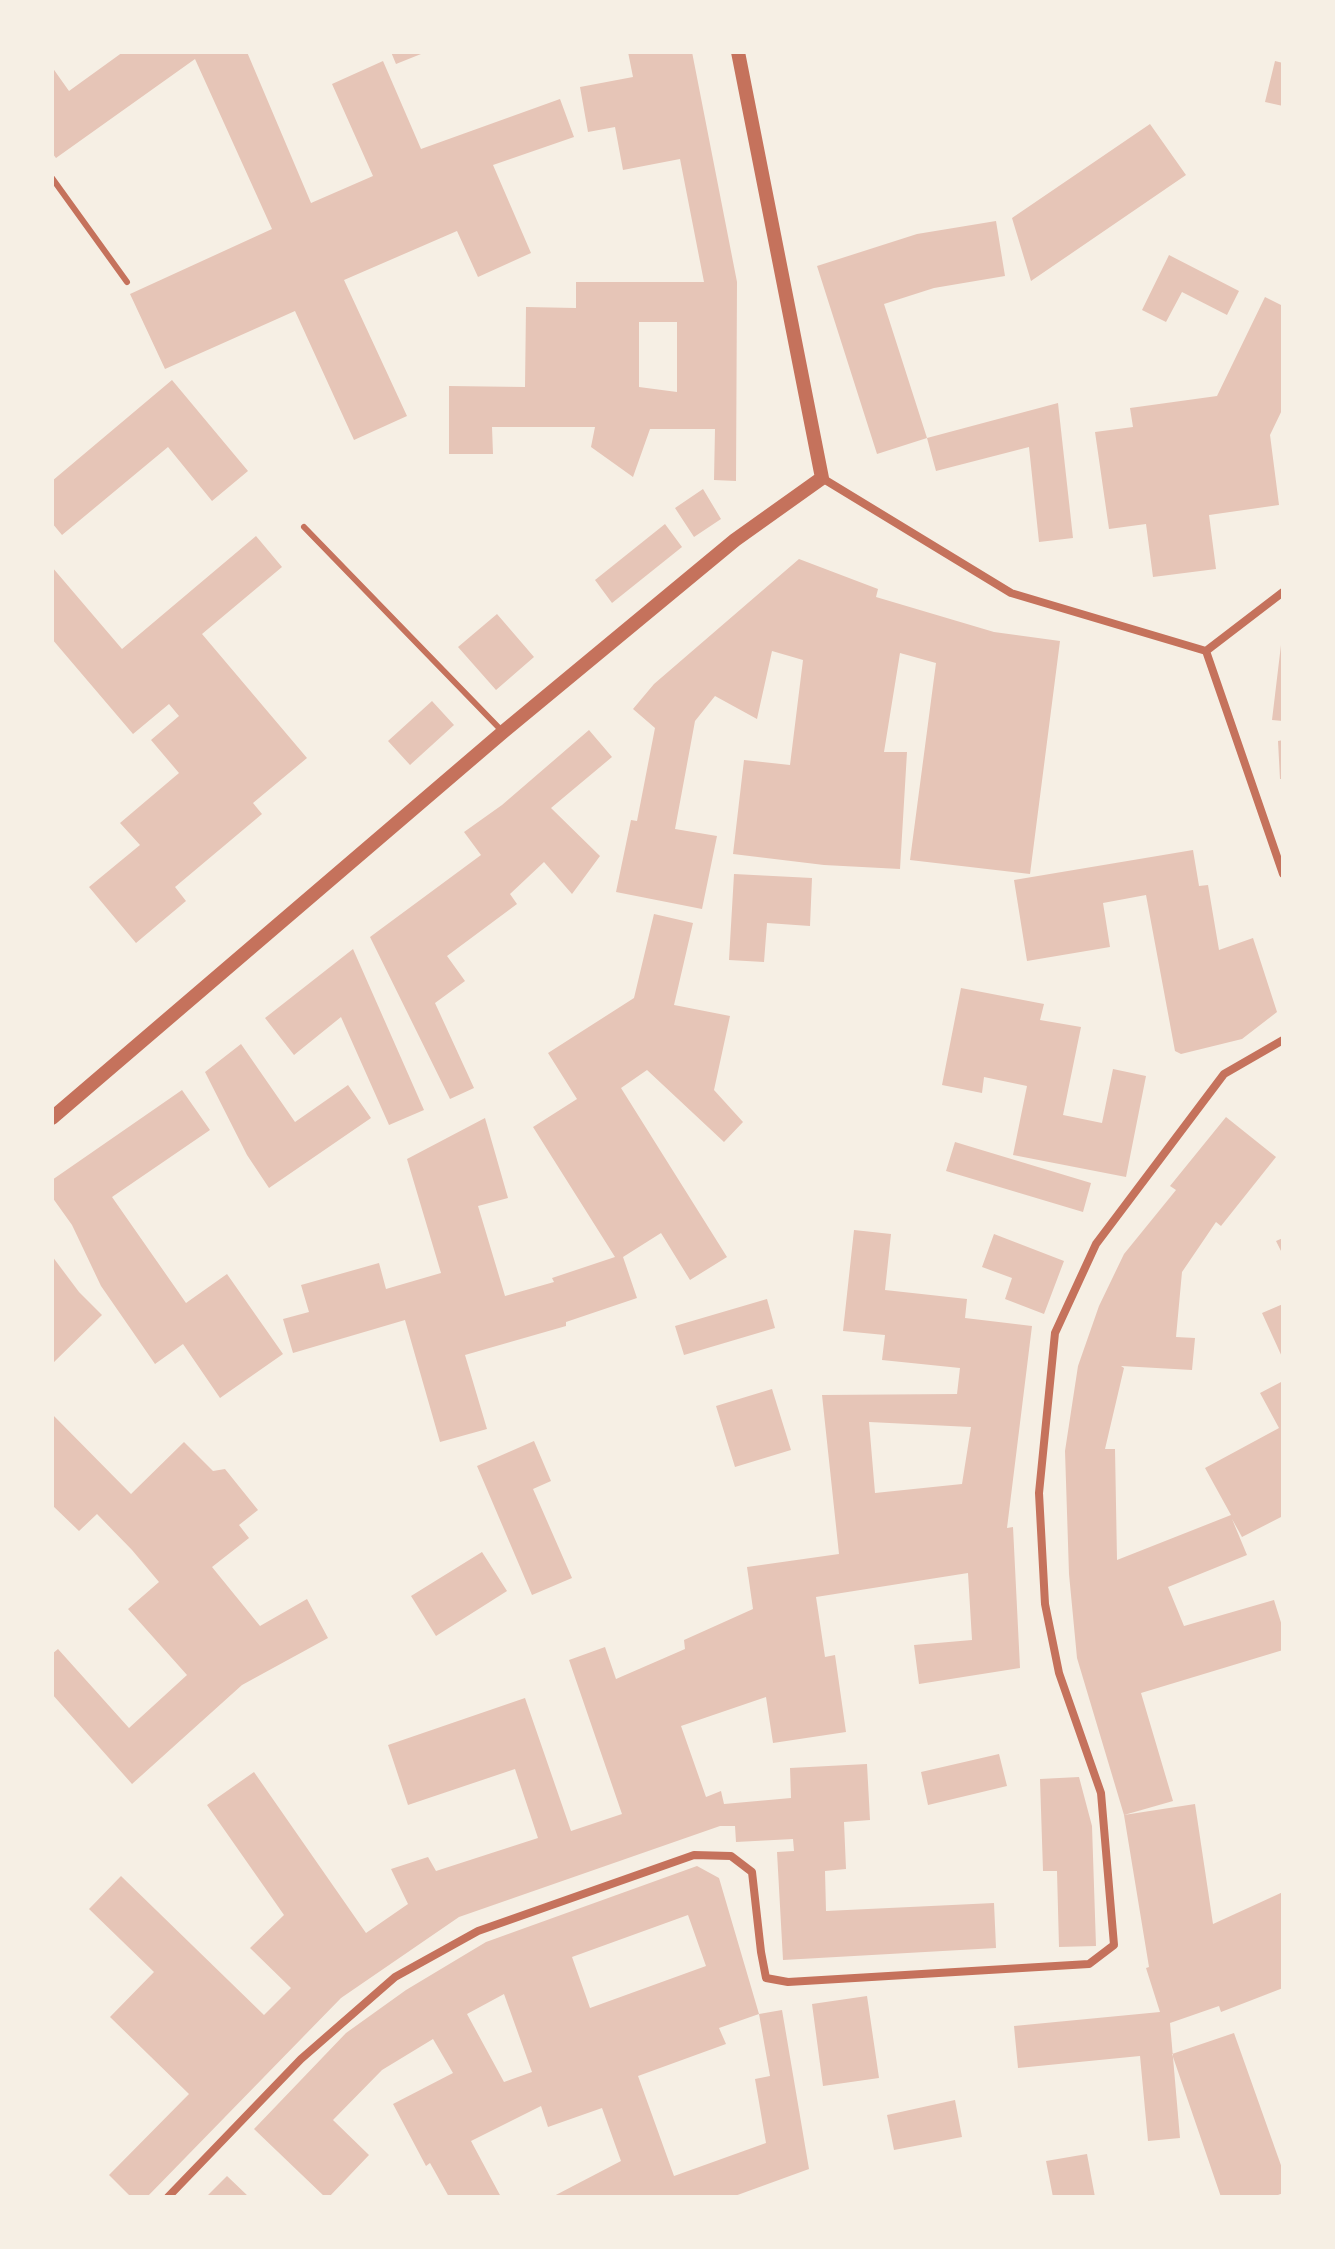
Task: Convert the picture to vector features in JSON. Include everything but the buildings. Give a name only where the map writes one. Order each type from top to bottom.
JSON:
[{"type":"street","points":[[738,52],[822,478],[1011,593],[1206,651]]},
{"type":"street","points":[[52,1118],[503,732],[735,540],[822,478]]},
{"type":"street","points":[[1206,651],[1283,592]]},
{"type":"street","points":[[1206,651],[1283,874]]},
{"type":"street","points":[[168,2197],[301,2059],[395,1977],[478,1931],[694,1855],[731,1856],[752,1872],[766,1978],[788,1982],[1089,1964],[1114,1945],[1101,1793],[1059,1673],[1045,1604],[1039,1493],[1055,1333],[1096,1244],[1224,1074],[1283,1040]]},
{"type":"lane","points":[[52,178],[127,282]]},
{"type":"lane","points":[[304,527],[503,732]]}]
